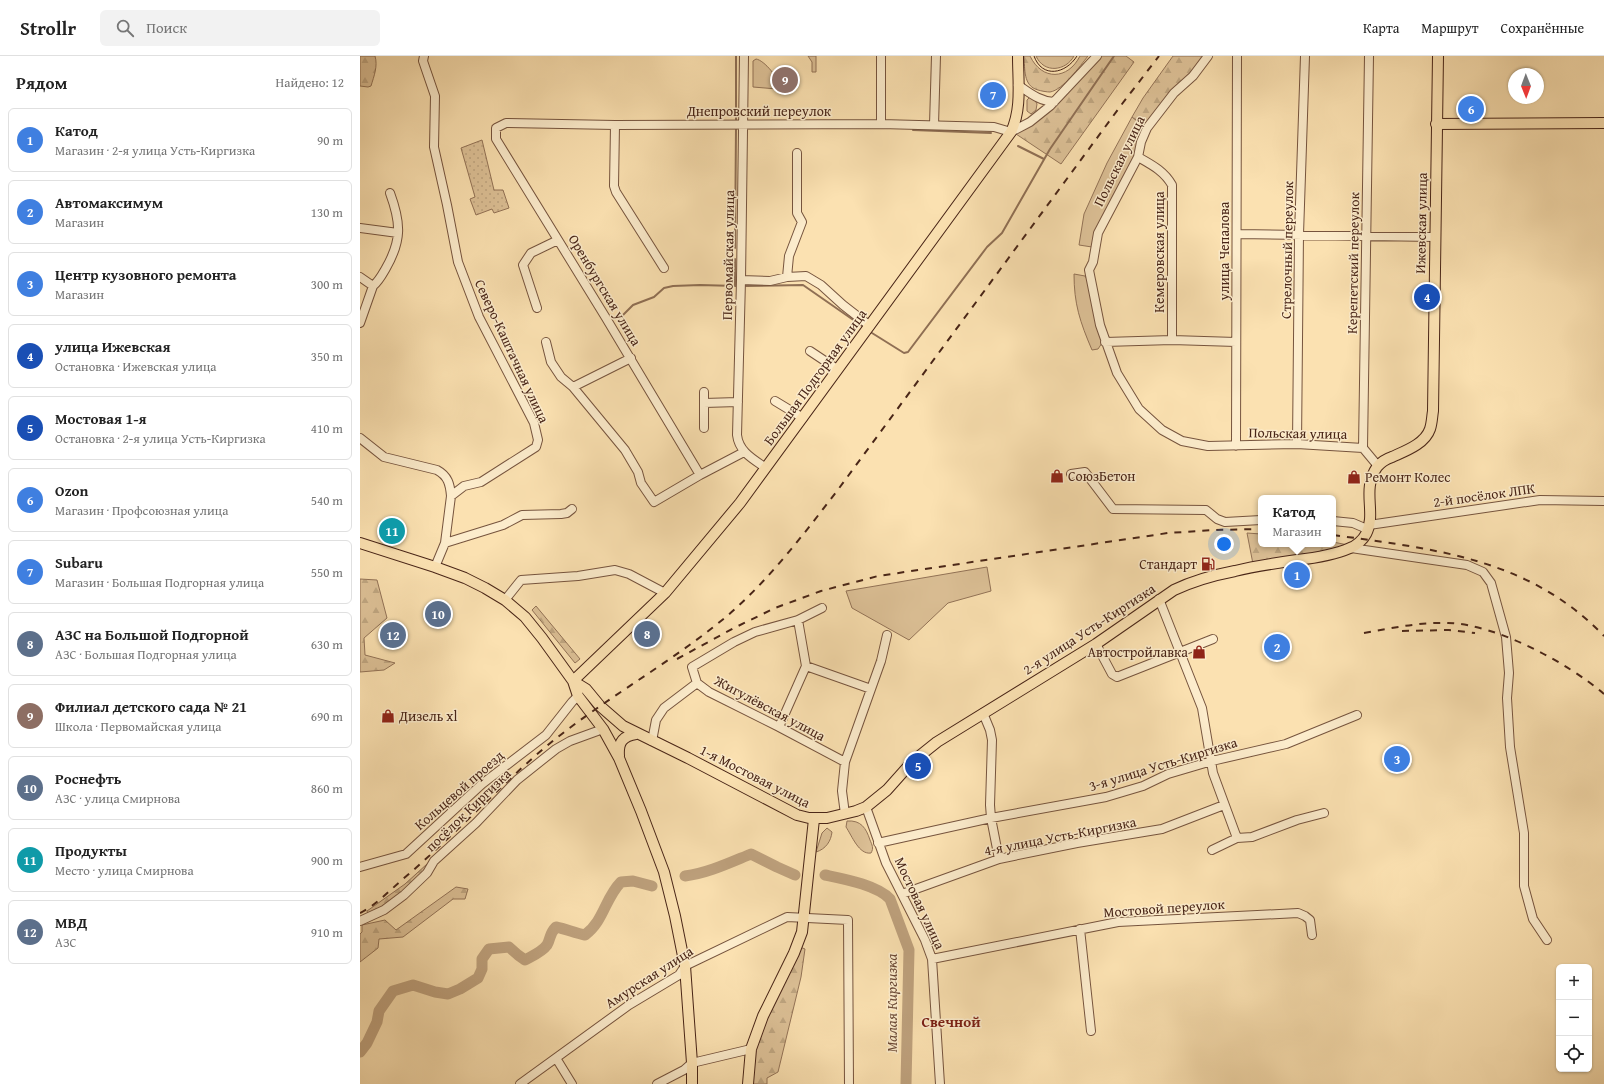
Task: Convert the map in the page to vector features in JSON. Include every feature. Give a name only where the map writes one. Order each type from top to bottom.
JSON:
[{"type":"main road","name":"Большая Подгорная улица","points":[[573,681],[665,593],[735,509],[1011,132],[1016,123],[1019,108],[1018,56]]},
{"type":"main road","name":"Ижевская улица","points":[[1381,463],[1414,446],[1423,439],[1430,430],[1433,411],[1434,237],[1438,56]]},
{"type":"main road","points":[[1436,124],[1604,123]]},
{"type":"main road","points":[[1351,548],[1362,539],[1368,527],[1368,487],[1370,478],[1381,463]]},
{"type":"main road","points":[[360,543],[465,578],[485,588],[516,608],[573,681],[578,696],[603,729],[619,758],[664,872],[685,966],[692,1063],[692,1084]]},
{"type":"main road","name":"2-я улица Усть-Киргизка","points":[[866,807],[887,790],[924,752],[983,713],[1096,644],[1159,599],[1187,584],[1235,571],[1322,557],[1351,548]]},
{"type":"main road","name":"1-я Мостовая улица","points":[[573,681],[586,689],[612,718],[636,734],[688,758],[797,815],[814,819],[827,818],[866,807]]},
{"type":"main road","points":[[619,758],[618,748],[620,742],[628,735],[636,734]]},
{"type":"main road","points":[[748,1084],[752,1049],[763,1016],[794,953],[802,932],[814,819]]},
{"type":"street","name":"Первомайская улица","points":[[744,56],[737,434],[739,444],[744,452]]},
{"type":"street","points":[[881,56],[881,124]]},
{"type":"street","points":[[934,125],[936,56]]},
{"type":"street","points":[[1011,132],[1030,122],[1054,102],[1097,56]]},
{"type":"street","name":"Польская улица","points":[[1208,56],[1193,76],[1174,92],[1147,128],[1141,142],[1138,157],[1098,233],[1093,262],[1089,270],[1105,342],[1117,374],[1139,409],[1162,430],[1182,441],[1208,446],[1298,444],[1363,448]]},
{"type":"street","name":"улица Чепалова","points":[[1236,446],[1237,56]]},
{"type":"street","name":"Стрелочный переулок","points":[[1298,444],[1299,234],[1305,56]]},
{"type":"street","name":"Керепетский переулок","points":[[1363,448],[1369,56]]},
{"type":"street","name":"Северо-Каштачная улица","points":[[424,59],[435,96],[434,147],[448,205],[458,262],[479,318],[534,423],[538,440],[536,448],[481,482],[464,486],[451,496]]},
{"type":"street","points":[[1018,85],[1035,97],[1054,102]]},
{"type":"street","name":"Днепровский переулок","points":[[506,123],[615,125],[881,124],[994,127],[1011,132]]},
{"type":"street","name":"Оренбургская улица","points":[[506,123],[496,128],[496,139],[631,358],[700,475]]},
{"type":"street","points":[[615,125],[614,186],[616,192],[664,268]]},
{"type":"street","points":[[787,278],[789,256],[802,222],[797,213],[797,153]]},
{"type":"street","name":"Кемеровская улица","points":[[1138,157],[1161,170],[1167,176],[1172,185],[1172,340]]},
{"type":"street","points":[[360,323],[373,286],[394,255],[398,233],[398,217],[390,193]]},
{"type":"street","points":[[360,228],[398,233]]},
{"type":"street","points":[[1237,234],[1434,237]]},
{"type":"street","points":[[537,308],[523,265],[531,253],[558,240]]},
{"type":"street","points":[[741,280],[770,281],[806,276],[821,285],[843,305],[870,326]]},
{"type":"street","points":[[360,277],[373,286]]},
{"type":"street","points":[[1105,342],[1172,340],[1236,342]]},
{"type":"street","points":[[546,342],[551,362],[561,377],[573,387],[625,450],[638,472],[642,483],[654,502],[700,475],[744,452],[766,468]]},
{"type":"street","points":[[810,351],[837,369]]},
{"type":"street","points":[[573,387],[631,358]]},
{"type":"street","points":[[704,392],[704,428]]},
{"type":"street","points":[[775,401],[803,418]]},
{"type":"street","points":[[704,403],[738,402]]},
{"type":"street","points":[[360,438],[384,457],[437,470],[442,472],[450,483],[451,496],[445,543],[435,567]]},
{"type":"street","points":[[1363,448],[1381,463]]},
{"type":"street","points":[[1070,474],[1085,472],[1113,509],[1206,510],[1217,519],[1225,522],[1258,520]]},
{"type":"street","name":"2-й посёлок ЛПК","points":[[1368,527],[1540,500],[1604,501]]},
{"type":"street","points":[[445,543],[503,525],[522,515],[565,514],[572,509]]},
{"type":"street","points":[[1336,521],[1353,523],[1368,527]]},
{"type":"street","name":"2-я улица Усть-Киргизка","points":[[1351,548],[1467,565],[1483,572],[1491,584],[1506,637],[1509,673],[1507,698],[1510,747],[1524,833],[1524,886],[1533,919],[1548,940]]},
{"type":"street","points":[[505,600],[521,580],[578,576],[615,570],[628,574],[665,593]]},
{"type":"street","points":[[1159,599],[1202,708],[1213,772],[1237,838]]},
{"type":"street","points":[[779,727],[806,666],[798,620],[822,608]]},
{"type":"street","name":"Жигулёвская улица","points":[[798,620],[755,632],[734,642],[692,667],[697,683],[709,692],[845,762]]},
{"type":"street","points":[[845,814],[842,792],[845,762],[881,661],[887,635]]},
{"type":"street","points":[[1096,644],[1112,674],[1117,677],[1213,639]]},
{"type":"street","points":[[806,666],[871,689]]},
{"type":"street","points":[[652,741],[656,720],[664,708],[697,683]]},
{"type":"street","name":"Кольцевой проезд","points":[[360,866],[406,854],[482,784],[546,735],[578,696]]},
{"type":"street","points":[[983,713],[990,730],[992,745],[989,790],[991,818],[999,858]]},
{"type":"street","name":"3-я улица Усть-Киргизка","points":[[878,843],[991,818],[1106,797],[1143,786],[1168,774],[1212,761],[1286,744],[1357,715]]},
{"type":"street","name":"посёлок Киргизка","points":[[360,921],[384,910],[404,894],[427,873],[434,861],[476,823],[517,780],[556,749],[570,741],[603,729]]},
{"type":"street","name":"4-я улица Усть-Киргизка","points":[[902,894],[999,858],[1162,829],[1224,805]]},
{"type":"street","name":"Мостовая улица","points":[[866,807],[886,863],[925,940],[932,959],[940,1084]]},
{"type":"street","points":[[1212,850],[1237,838],[1252,837],[1297,820],[1324,813]]},
{"type":"street","name":"Мостовой переулок","points":[[932,959],[1118,922],[1298,913],[1310,920],[1312,936]]},
{"type":"street","name":"Амурская улица","points":[[520,1084],[629,1005],[679,975],[685,966],[787,917],[848,920],[848,1084]]},
{"type":"street","points":[[1080,929],[1091,1031]]},
{"type":"street","points":[[657,1084],[684,1070],[692,1063],[752,1049]]},
{"type":"street","points":[[556,1058],[572,1084]]},
{"type":"green space","points":[[360,56],[375,56],[375,71],[371,86],[368,87],[360,86]]},
{"type":"green space","points":[[808,56],[816,56],[816,72],[812,72],[812,62]]},
{"type":"green space","points":[[1024,56],[1030,56],[1041,70],[1055,74],[1069,70],[1080,56],[1088,56],[1066,82],[1050,92],[1033,88],[1027,81]]},
{"type":"green space","points":[[1036,56],[1074,56],[1066,65],[1049,68],[1044,66]]},
{"type":"green space","points":[[1102,56],[1126,56],[1134,62],[1061,164],[1016,134],[1040,118],[1072,88]]},
{"type":"green space","points":[[1173,56],[1203,56],[1144,126],[1132,117],[1143,98]]},
{"type":"green space","points":[[756,59],[767,66],[777,79],[779,87],[777,89],[753,87],[753,61]]},
{"type":"green space","points":[[1030,97],[1035,100],[1037,104],[1036,110],[1031,114],[1027,111],[1027,100]]},
{"type":"green space","points":[[1132,117],[1144,126],[1134,156],[1092,247],[1079,245],[1084,214],[1107,163]]},
{"type":"green space","points":[[482,140],[494,190],[503,190],[509,208],[494,213],[492,209],[476,215],[470,199],[475,197],[461,148]]},
{"type":"green space","points":[[1074,274],[1085,276],[1088,281],[1102,343],[1098,349],[1092,350],[1081,322],[1075,295]]},
{"type":"green space","points":[[1247,533],[1258,534],[1258,547],[1336,547],[1336,543],[1348,545],[1323,553],[1253,564]]},
{"type":"green space","points":[[987,567],[991,591],[948,603],[909,640],[852,608],[846,591]]},
{"type":"green space","points":[[360,579],[377,580],[387,618],[364,638],[365,655],[395,663],[384,670],[360,672]]},
{"type":"green space","points":[[536,606],[580,659],[575,663],[532,610]]},
{"type":"green space","points":[[847,821],[859,823],[865,828],[872,845],[871,853],[863,851],[856,844],[846,827]]},
{"type":"green space","points":[[827,828],[832,832],[829,841],[823,849],[816,852],[822,833]]},
{"type":"green space","points":[[427,864],[429,866],[426,872],[383,908],[368,915],[367,911],[405,884]]},
{"type":"green space","points":[[456,887],[468,889],[465,899],[453,899],[403,937],[379,939],[378,948],[360,962],[360,934],[362,932],[362,925],[385,920],[396,930]]},
{"type":"green space","points":[[800,947],[805,949],[801,977],[778,1072],[767,1078],[767,1084],[751,1084],[755,1049],[765,1017]]},
{"type":"waterway","points":[[736,56],[736,123]]},
{"type":"waterway","points":[[872,333],[904,353],[908,352],[987,247],[1002,233],[1050,149],[1114,56]]},
{"type":"waterway","points":[[735,248],[736,127]]},
{"type":"waterway","points":[[913,130],[991,133]]},
{"type":"waterway","points":[[1018,146],[1044,159]]},
{"type":"waterway","points":[[735,259],[735,286]]},
{"type":"waterway","points":[[622,316],[633,305],[654,297],[664,288],[673,286],[700,285],[736,286]]},
{"type":"waterway","points":[[746,286],[803,285],[862,326]]},
{"type":"waterway","name":"Малая Киргизка","points":[[685,876],[710,870],[751,854],[795,875]]},
{"type":"waterway","name":"Малая Киргизка","points":[[825,875],[869,886],[890,899],[909,950],[906,1084]]},
{"type":"waterway","name":"Малая Киргизка","points":[[360,1052],[367,1043],[377,1022],[379,1011],[393,991],[413,985],[435,992],[448,994],[460,989],[478,978],[482,969],[482,959],[489,949],[509,947],[525,960],[537,954],[547,945],[552,932],[556,927],[585,935],[601,916],[611,895],[621,882],[633,881],[652,886]]},
{"type":"tram line","points":[[1034,56],[1038,63],[1048,71],[1061,70],[1067,67],[1077,56]]},
{"type":"railway","points":[[360,913],[377,902],[420,864],[535,756],[581,719],[704,635],[742,602],[771,572],[837,491],[1159,56]]},
{"type":"railway","points":[[677,659],[775,608],[821,591],[878,576],[1168,533],[1258,529]]},
{"type":"railway","points":[[1336,535],[1443,553],[1512,573],[1544,589],[1575,610],[1604,636]]},
{"type":"railway","points":[[1364,633],[1427,623],[1467,625],[1488,630],[1530,647],[1551,658],[1589,682],[1604,694]]},
{"type":"railway","points":[[1402,631],[1449,630],[1475,633]]},
{"type":"place","name":"Филиал детского сада № 21","points":[[785,80]]},
{"type":"place","name":"Subaru","points":[[993,95]]},
{"type":"place","name":"Ozon","points":[[1471,109]]},
{"type":"place","name":"улица Ижевская","points":[[1427,297]]},
{"type":"place","name":"СоюзБетон","points":[[1057,476]]},
{"type":"place","name":"Ремонт Колес","points":[[1354,477]]},
{"type":"place","name":"Продукты","points":[[392,531]]},
{"type":"place","name":"Стандарт","points":[[1208,564]]},
{"type":"place","name":"Катод","points":[[1297,575]]},
{"type":"place","name":"Роснефть","points":[[438,614]]},
{"type":"place","name":"АЗС на Большой Подгорной","points":[[647,634]]},
{"type":"place","name":"МВД","points":[[393,635]]},
{"type":"place","name":"Автомаксимум","points":[[1277,647]]},
{"type":"place","name":"Автостройлавка","points":[[1199,652]]},
{"type":"place","name":"Дизель xl","points":[[388,716]]},
{"type":"place","name":"Центр кузовного ремонта","points":[[1397,759]]},
{"type":"place","name":"Мостовая 1-я","points":[[918,766]]},
{"type":"district","name":"Свечной","points":[[951,1022]]}]
